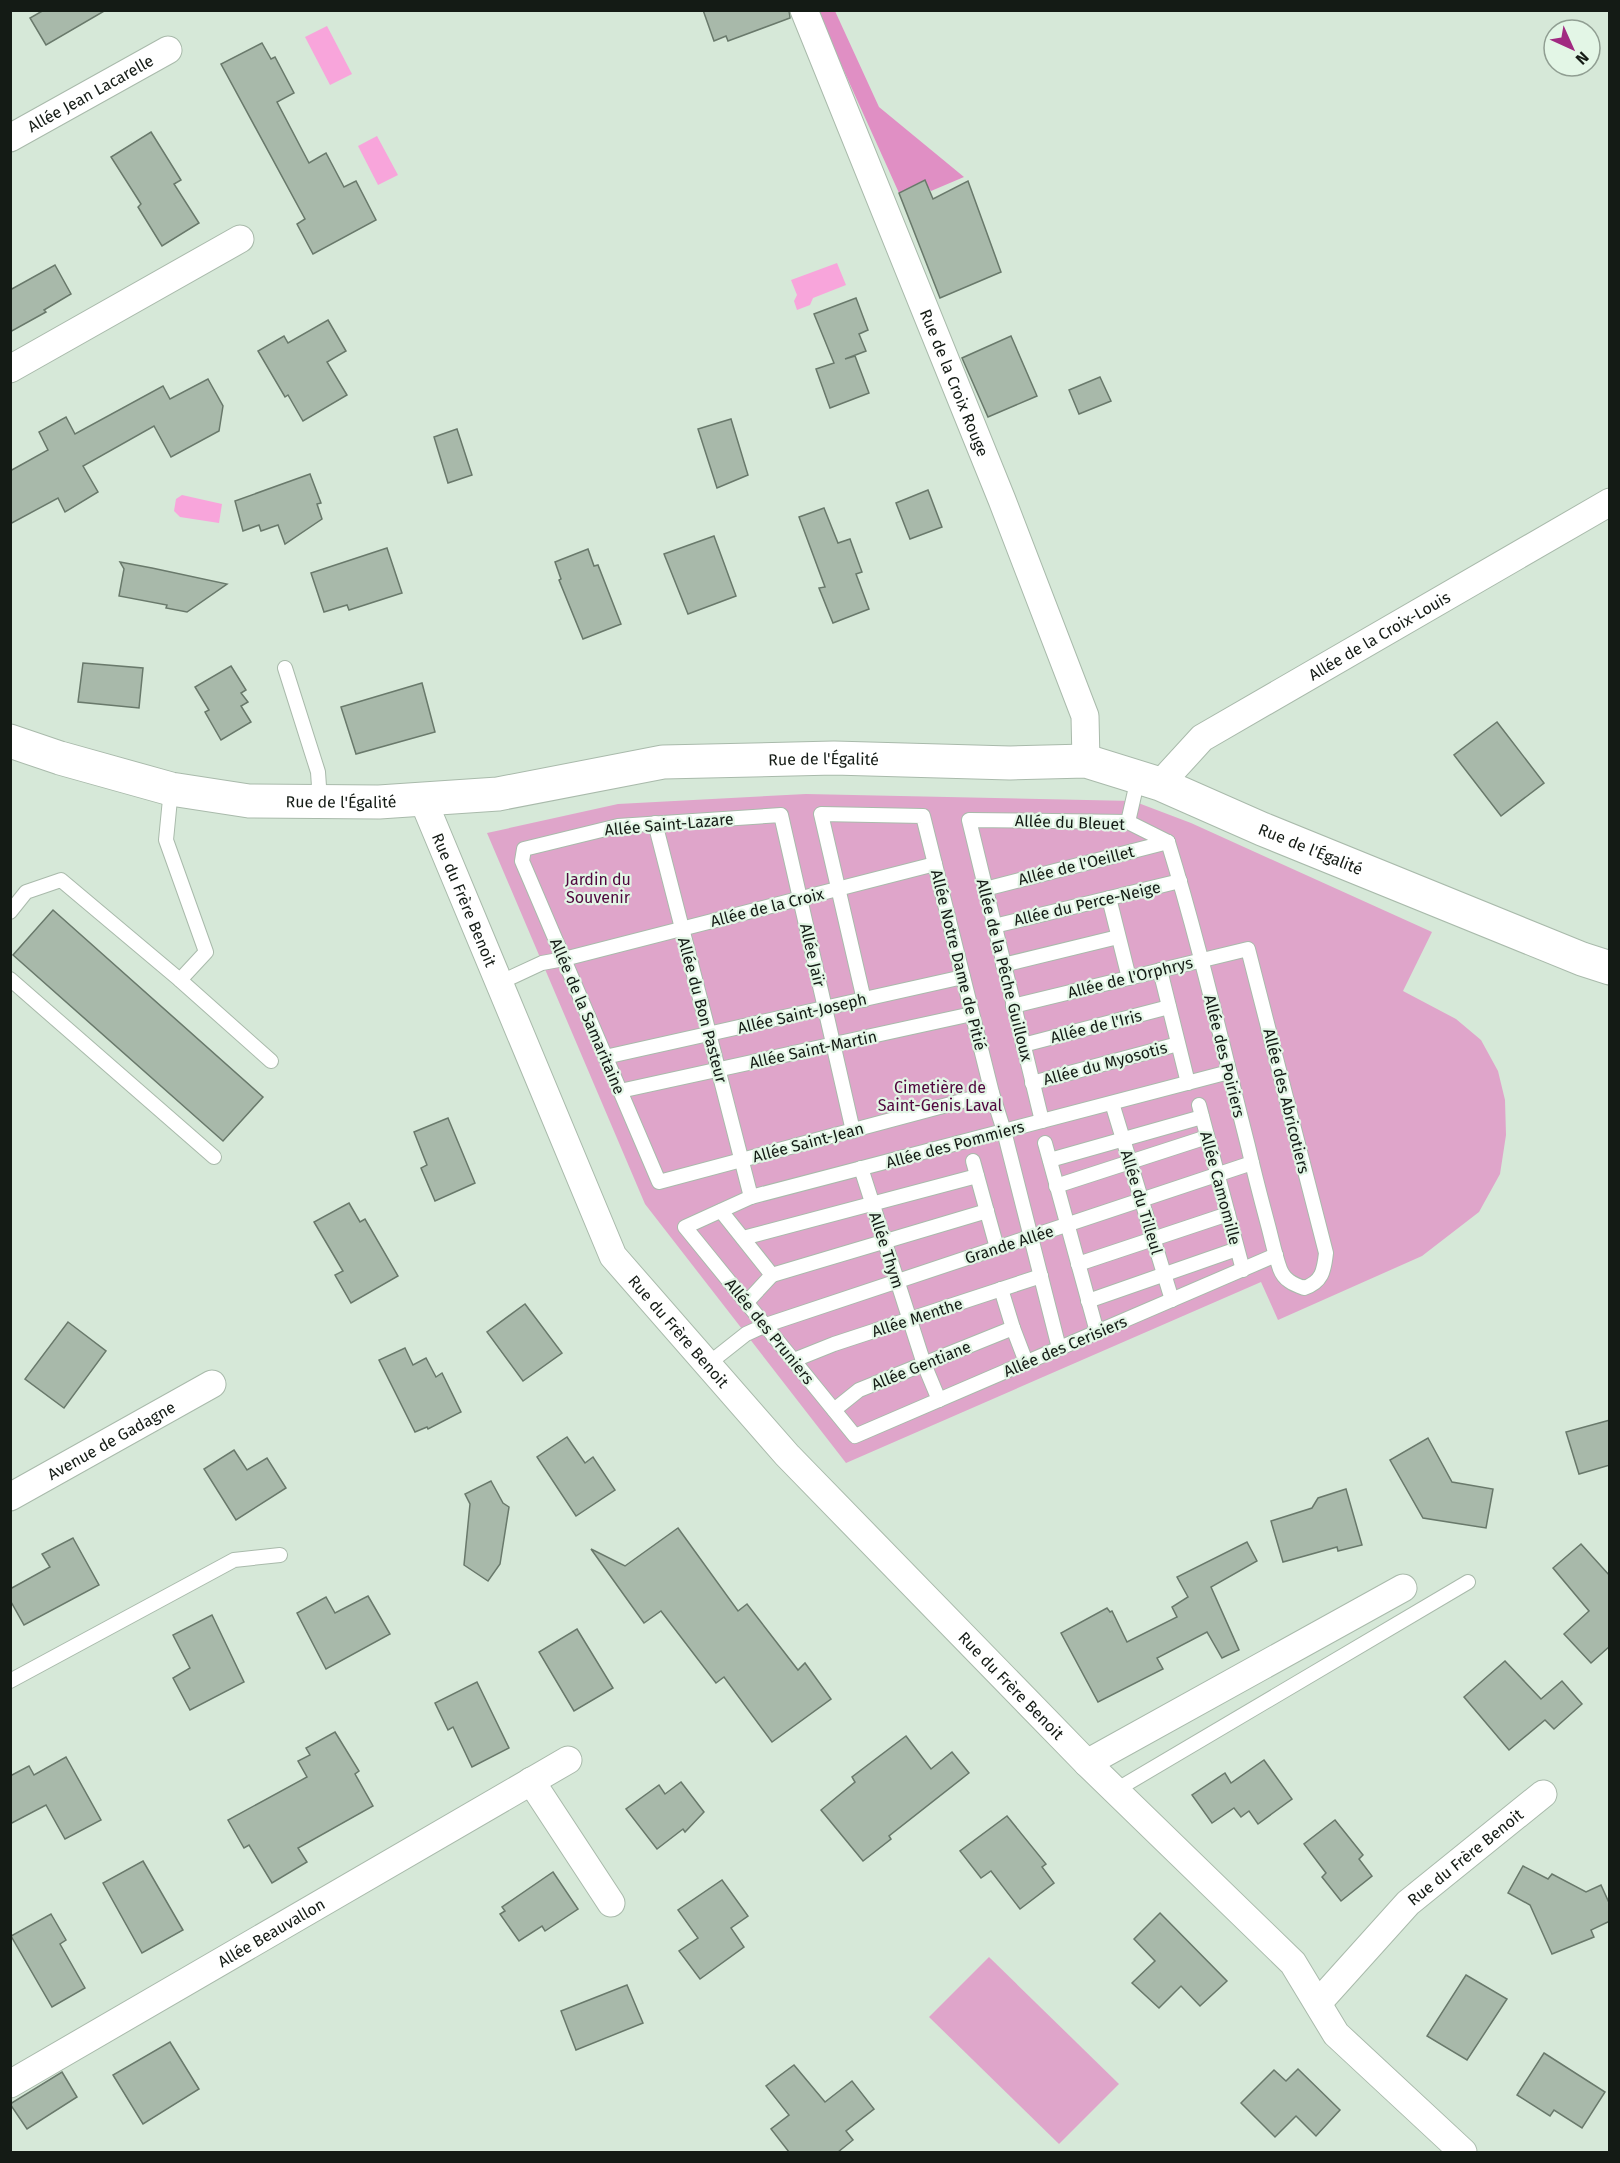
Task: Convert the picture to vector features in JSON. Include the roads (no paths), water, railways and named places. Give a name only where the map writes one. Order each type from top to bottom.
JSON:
[{"type":"street","name":"Rue de la Croix Rouge","points":[[804,10],[1002,500],[1081,705],[1085,716],[1086,761]]},
{"type":"street","name":"Allée Jean Lacarelle","points":[[10,138],[168,50]]},
{"type":"street","points":[[10,369],[240,239]]},
{"type":"street","name":"Allée de la Croix-Louis","points":[[1149,780],[1202,738],[1610,502]]},
{"type":"street","name":"Rue de l'Égalité","points":[[10,741],[60,758],[171,789],[249,801],[378,802],[498,794],[663,762],[834,758],[1010,763],[1086,761],[1149,780],[1262,829],[1582,959],[1610,968]]},
{"type":"street","name":"Rue du Frère Benoit","points":[[423,800],[613,1256],[787,1455],[1087,1763],[1293,1963],[1336,2034],[1463,2152]]},
{"type":"street","name":"Avenue de Gadagne","points":[[10,1497],[212,1384]]},
{"type":"street","points":[[1087,1763],[1402,1588]]},
{"type":"street","name":"Allée Beauvallon","points":[[10,2084],[568,1760]]},
{"type":"street","points":[[531,1781],[611,1904]]},
{"type":"street","name":"Rue du Frère Benoit","points":[[1318,2003],[1408,1903],[1544,1794]]},
{"type":"lane","points":[[285,668],[318,772],[320,801]]},
{"type":"lane","points":[[1128,822],[1149,780]]},
{"type":"lane","points":[[171,789],[166,840],[206,951],[180,980]]},
{"type":"lane","name":"Allée Notre Dame de Pitié","points":[[838,889],[821,814],[923,816],[1059,1348]]},
{"type":"lane","name":"Allée Saint-Lazare","points":[[524,849],[618,826],[781,815]]},
{"type":"lane","name":"Allée Jaïr","points":[[781,815],[853,1131]]},
{"type":"lane","name":"Allée du Bleuet","points":[[969,820],[1128,822],[1168,842]]},
{"type":"lane","name":"Allée de la Pêche Guilloux","points":[[969,820],[1042,1121]]},
{"type":"lane","name":"Allée du Bon Pasteur","points":[[655,823],[751,1197]]},
{"type":"lane","name":"Allée de l'Oeillet","points":[[985,889],[1168,842]]},
{"type":"lane","name":"Allée des Poiriers","points":[[1168,842],[1281,1271]]},
{"type":"lane","name":"Allée de la Samaritaine","points":[[524,849],[522,861],[658,1182]]},
{"type":"lane","name":"Allée de la Croix","points":[[499,983],[542,963],[935,864]]},
{"type":"lane","points":[[10,912],[26,892],[61,880],[180,980],[271,1061]]},
{"type":"lane","name":"Allée du Perce-Neige","points":[[994,926],[1180,881]]},
{"type":"lane","points":[[838,889],[864,1000]]},
{"type":"lane","points":[[1109,898],[1128,978]]},
{"type":"lane","points":[[1003,965],[1118,937]]},
{"type":"lane","name":"Allée de l'Orphrys","points":[[1013,1006],[1248,949]]},
{"type":"lane","name":"Allée des Abricotiers","points":[[1248,949],[1326,1253],[1324,1270],[1314,1285],[1304,1288],[1290,1282],[1281,1271]]},
{"type":"lane","points":[[1160,970],[1188,1083]]},
{"type":"lane","name":"Allée Saint-Joseph","points":[[605,1058],[963,977]]},
{"type":"lane","points":[[10,979],[214,1157]]},
{"type":"lane","name":"Allée de l'Iris","points":[[1023,1045],[1169,1007]]},
{"type":"lane","name":"Allée Saint-Martin","points":[[620,1091],[972,1014]]},
{"type":"lane","name":"Allée du Myosotis","points":[[1032,1083],[1178,1044]]},
{"type":"lane","name":"Allée des Pommiers","points":[[686,1227],[751,1197],[1229,1072]]},
{"type":"lane","name":"Allée Saint-Jean","points":[[658,1182],[992,1093]]},
{"type":"lane","name":"Allée du Tilleul","points":[[1112,1103],[1172,1300]]},
{"type":"lane","name":"Allée Camomille","points":[[1122,1138],[1200,1111],[1243,1269]]},
{"type":"lane","points":[[1056,1186],[1207,1137]]},
{"type":"lane","points":[[1050,1160],[1122,1138]]},
{"type":"lane","points":[[1045,1143],[1097,1332]]},
{"type":"lane","points":[[973,1161],[997,1248]]},
{"type":"lane","name":"Grande Allée","points":[[708,1364],[746,1334],[766,1325],[1252,1163]]},
{"type":"lane","name":"Allée Thym","points":[[861,1168],[924,1364],[939,1400]]},
{"type":"lane","points":[[743,1238],[977,1176]]},
{"type":"lane","points":[[721,1210],[772,1275]]},
{"type":"lane","points":[[747,1302],[772,1275],[987,1210]]},
{"type":"lane","points":[[1078,1264],[1228,1214]]},
{"type":"lane","name":"Allée des Pruniers","points":[[686,1227],[855,1436]]},
{"type":"lane","points":[[1088,1300],[1237,1249]]},
{"type":"lane","name":"Allée des Cerisiers","points":[[855,1436],[1276,1256]]},
{"type":"lane","name":"Allée Menthe","points":[[794,1360],[834,1344],[1041,1276]]},
{"type":"lane","points":[[1001,1289],[1026,1362]]},
{"type":"lane","name":"Allée Gentiane","points":[[834,1410],[860,1390],[1013,1328]]},
{"type":"lane","points":[[10,1681],[234,1560],[280,1555]]},
{"type":"lane","points":[[1116,1790],[1468,1582]]},
{"type":"park label","name":"Jardin du Souvenir","points":[[598,888]]},
{"type":"park label","name":"Cimetière de Saint-Genis Laval","points":[[940,1096]]}]
